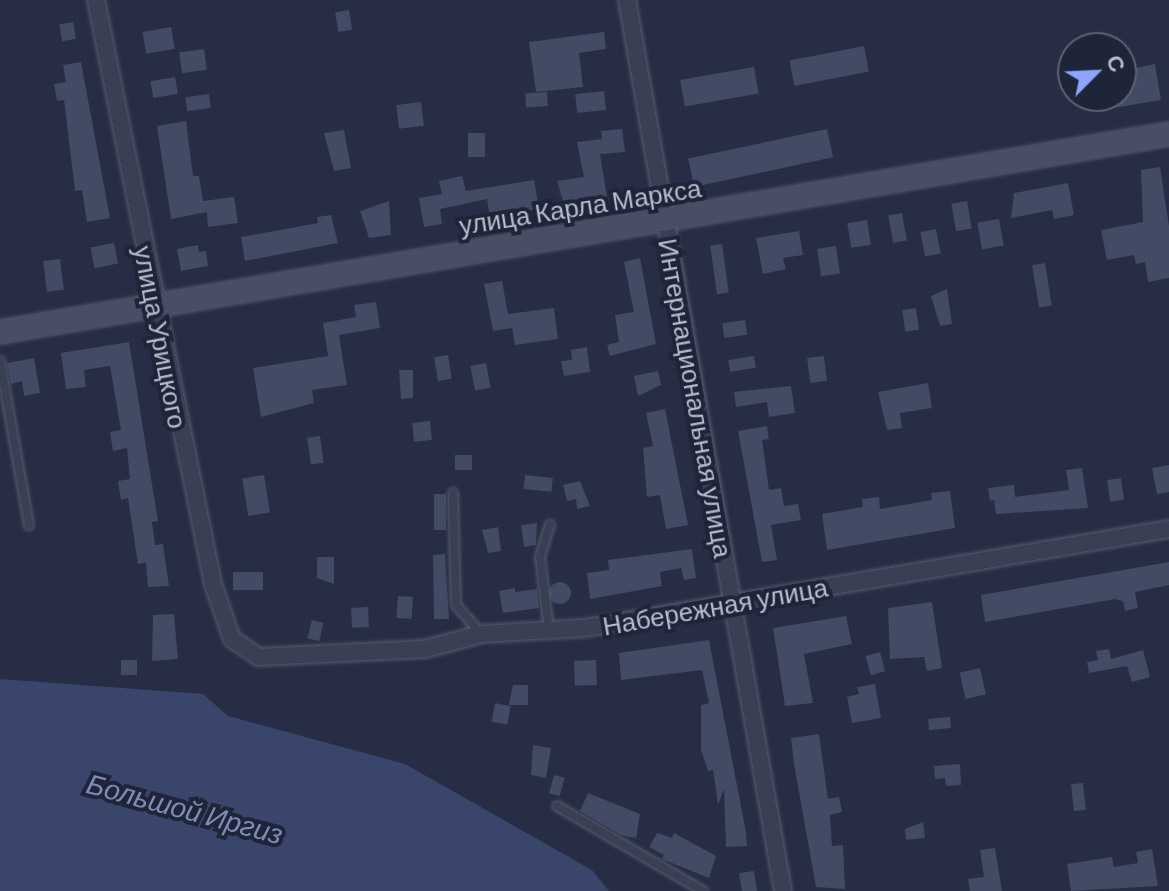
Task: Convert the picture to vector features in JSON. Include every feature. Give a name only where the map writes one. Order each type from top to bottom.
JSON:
[{"type":"main road","name":"улица Карла Маркса","points":[[0,332],[1169,134]]},
{"type":"street","name":"улица Урицкого","points":[[96,0],[193,505],[204,531],[219,606],[232,639],[259,657]]},
{"type":"street","name":"Интернациональная улица","points":[[627,0],[783,891]]},
{"type":"street","name":"Набережная улица","points":[[259,657],[425,649],[481,634],[549,630],[733,603],[1169,529]]},
{"type":"lane","points":[[0,361],[29,525]]},
{"type":"lane","points":[[453,493],[456,605],[481,634]]},
{"type":"lane","points":[[549,630],[540,557],[550,524]]},
{"type":"lane","points":[[557,806],[703,891]]},
{"type":"water","name":"Большой Иргиз","points":[[0,679],[203,694],[228,716],[405,764],[592,870],[609,891],[0,891]]},
{"type":"building","points":[[349,10],[352,30],[338,32],[335,12]]},
{"type":"building","points":[[73,22],[76,39],[62,41],[59,24]]},
{"type":"building","points":[[171,27],[175,49],[146,54],[142,32]]},
{"type":"building","points":[[604,32],[606,49],[579,53],[583,87],[536,92],[529,42]]},
{"type":"building","points":[[864,46],[869,72],[794,86],[789,61]]},
{"type":"building","points":[[204,49],[207,70],[182,73],[179,52]]},
{"type":"building","points":[[81,62],[110,218],[87,222],[82,190],[75,191],[64,100],[57,101],[54,84],[66,82],[63,65]]},
{"type":"building","points":[[1155,64],[1161,100],[1137,104],[1137,68]]},
{"type":"building","points":[[754,67],[759,94],[685,107],[680,80]]},
{"type":"building","points":[[175,77],[178,94],[153,98],[150,81]]},
{"type":"building","points":[[604,91],[606,110],[577,113],[575,94]]},
{"type":"building","points":[[547,92],[548,106],[526,108],[525,94]]},
{"type":"building","points":[[209,94],[211,108],[187,111],[185,97]]},
{"type":"building","points":[[421,102],[424,126],[399,129],[396,105]]},
{"type":"building","points":[[186,121],[193,176],[199,176],[203,201],[234,197],[238,223],[208,227],[207,212],[171,219],[157,126]]},
{"type":"building","points":[[622,129],[625,152],[600,154],[607,197],[564,204],[557,181],[584,177],[577,142],[602,139],[601,131]]},
{"type":"building","points":[[827,129],[833,157],[694,187],[688,159]]},
{"type":"building","points":[[344,130],[351,168],[334,171],[324,133]]},
{"type":"building","points":[[468,133],[485,133],[485,157],[468,157]]},
{"type":"building","points":[[1160,167],[1169,226],[1169,278],[1148,282],[1145,262],[1136,264],[1134,255],[1107,260],[1101,230],[1143,222],[1141,170]]},
{"type":"building","points":[[462,176],[466,191],[534,180],[539,209],[490,217],[487,199],[440,209],[442,224],[424,227],[419,198],[442,194],[439,181]]},
{"type":"building","points":[[1068,183],[1074,215],[1054,219],[1052,210],[1011,218],[1014,193]]},
{"type":"building","points":[[389,201],[391,235],[369,238],[360,211]]},
{"type":"building","points":[[967,201],[972,229],[956,231],[951,204]]},
{"type":"building","points":[[902,213],[907,241],[893,243],[888,215]]},
{"type":"building","points":[[331,215],[338,243],[245,261],[241,237],[318,223],[317,217]]},
{"type":"building","points":[[999,219],[1004,246],[982,249],[977,223]]},
{"type":"building","points":[[867,220],[871,245],[851,248],[847,223]]},
{"type":"building","points":[[936,229],[941,254],[925,257],[920,232]]},
{"type":"building","points":[[799,231],[803,255],[783,258],[786,269],[763,274],[756,238]]},
{"type":"building","points":[[114,243],[118,264],[94,268],[90,248]]},
{"type":"building","points":[[722,244],[729,293],[717,294],[710,246]]},
{"type":"building","points":[[198,245],[199,252],[206,251],[208,266],[181,271],[177,249]]},
{"type":"building","points":[[836,246],[840,274],[821,276],[817,249]]},
{"type":"building","points":[[640,258],[656,344],[610,356],[607,345],[619,342],[615,315],[634,312],[624,262]]},
{"type":"building","points":[[60,259],[64,290],[47,292],[43,261]]},
{"type":"building","points":[[1045,263],[1052,305],[1039,308],[1032,265]]},
{"type":"building","points":[[502,281],[508,314],[554,308],[558,339],[515,345],[512,328],[493,331],[484,284]]},
{"type":"building","points":[[947,289],[952,324],[940,326],[931,296]]},
{"type":"building","points":[[376,302],[380,328],[339,335],[347,385],[312,390],[314,403],[261,417],[253,368],[328,356],[323,323],[356,317],[354,305]]},
{"type":"building","points":[[916,308],[919,330],[905,332],[902,310]]},
{"type":"building","points":[[745,320],[747,335],[724,338],[722,323]]},
{"type":"building","points":[[129,342],[158,521],[152,522],[155,545],[163,544],[169,586],[148,587],[146,563],[138,564],[128,498],[121,500],[118,481],[130,479],[127,448],[113,451],[110,432],[121,430],[110,366],[84,370],[86,387],[66,389],[61,353]]},
{"type":"building","points":[[587,347],[590,372],[564,376],[561,361],[572,360],[571,350]]},
{"type":"building","points":[[448,355],[452,379],[438,381],[434,357]]},
{"type":"building","points":[[754,356],[756,368],[730,372],[728,360]]},
{"type":"building","points":[[824,356],[827,381],[810,383],[807,358]]},
{"type":"building","points":[[34,358],[40,393],[24,396],[22,381],[11,384],[7,363]]},
{"type":"building","points":[[486,363],[491,388],[475,391],[470,366]]},
{"type":"building","points":[[399,370],[413,370],[413,398],[401,399]]},
{"type":"building","points":[[658,371],[661,385],[638,396],[634,376]]},
{"type":"building","points":[[928,383],[932,408],[900,413],[902,428],[887,430],[878,392]]},
{"type":"building","points":[[791,386],[795,413],[769,417],[767,402],[736,407],[734,392]]},
{"type":"building","points":[[665,409],[688,525],[666,529],[660,495],[647,497],[643,448],[653,446],[646,413]]},
{"type":"building","points":[[430,421],[432,440],[414,442],[412,423]]},
{"type":"building","points":[[767,426],[769,439],[762,440],[769,490],[781,488],[784,506],[798,504],[801,520],[771,525],[777,560],[762,562],[738,431]]},
{"type":"building","points":[[320,436],[324,463],[311,465],[307,438]]},
{"type":"building","points":[[455,455],[472,455],[472,470],[455,470]]},
{"type":"building","points":[[1169,465],[1169,492],[1157,494],[1152,468]]},
{"type":"building","points":[[1082,468],[1088,508],[996,514],[994,500],[990,501],[988,488],[1014,485],[1015,497],[1069,490],[1066,470]]},
{"type":"building","points":[[264,475],[270,513],[248,516],[242,478]]},
{"type":"building","points":[[525,475],[553,478],[551,492],[524,489]]},
{"type":"building","points":[[1121,478],[1124,500],[1110,502],[1107,480]]},
{"type":"building","points":[[580,481],[590,506],[577,509],[576,499],[567,501],[563,485]]},
{"type":"building","points":[[950,491],[955,528],[827,550],[822,514],[863,507],[862,499],[879,497],[880,509],[932,500],[931,493]]},
{"type":"building","points":[[434,494],[446,494],[446,530],[434,530]]},
{"type":"building","points":[[537,523],[536,545],[524,547],[521,525]]},
{"type":"building","points":[[498,527],[501,551],[488,553],[482,530]]},
{"type":"building","points":[[692,549],[696,578],[684,580],[681,568],[660,572],[662,586],[590,599],[587,573],[609,570],[608,560]]},
{"type":"building","points":[[445,554],[449,619],[434,619],[433,555]]},
{"type":"building","points":[[317,557],[334,557],[334,584],[317,578]]},
{"type":"building","points":[[1169,562],[1169,585],[1135,592],[1138,608],[1125,611],[1123,601],[1115,599],[985,622],[981,595]]},
{"type":"building","points":[[233,572],[263,572],[263,590],[233,590]]},
{"type":"building","points":[[560,582],[568,585],[571,593],[568,601],[560,604],[552,601],[549,593],[552,585]]},
{"type":"building","points":[[515,588],[515,592],[537,589],[539,608],[503,613],[499,591]]},
{"type":"building","points":[[398,596],[413,597],[411,619],[396,618]]},
{"type":"building","points":[[932,602],[942,668],[927,671],[924,657],[890,659],[888,608]]},
{"type":"building","points":[[368,607],[369,627],[352,628],[351,608]]},
{"type":"building","points":[[174,614],[178,659],[152,661],[153,615]]},
{"type":"building","points":[[846,616],[852,644],[804,654],[813,703],[785,706],[773,628]]},
{"type":"building","points":[[312,620],[324,623],[319,641],[307,638]]},
{"type":"building","points":[[709,640],[747,846],[726,847],[724,789],[718,805],[713,770],[708,771],[701,750],[701,705],[709,703],[702,670],[621,680],[619,653]]},
{"type":"building","points":[[1109,649],[1111,659],[1143,650],[1150,677],[1132,682],[1127,666],[1089,673],[1087,662],[1098,660],[1096,651]]},
{"type":"building","points":[[880,652],[885,671],[871,675],[866,656]]},
{"type":"building","points":[[121,660],[137,660],[137,675],[121,675]]},
{"type":"building","points":[[596,660],[597,685],[575,686],[574,661]]},
{"type":"building","points":[[980,668],[986,694],[966,699],[960,673]]},
{"type":"building","points":[[875,684],[881,718],[852,723],[847,697],[859,694],[857,687]]},
{"type":"building","points":[[513,685],[528,685],[528,705],[509,705]]},
{"type":"building","points":[[495,703],[511,706],[507,725],[491,722]]},
{"type":"building","points":[[950,717],[951,728],[929,730],[928,719]]},
{"type":"building","points":[[819,734],[828,799],[839,797],[842,812],[830,815],[832,846],[843,845],[845,889],[816,887],[794,764],[791,738]]},
{"type":"building","points":[[533,745],[551,748],[546,778],[531,775]]},
{"type":"building","points":[[960,764],[961,785],[946,786],[945,778],[935,779],[934,766]]},
{"type":"building","points":[[554,775],[565,778],[560,796],[549,793]]},
{"type":"building","points":[[1083,783],[1086,810],[1074,811],[1071,784]]},
{"type":"building","points":[[588,793],[640,814],[636,838],[621,835],[580,811]]},
{"type":"building","points":[[923,822],[925,838],[906,840],[905,829]]},
{"type":"building","points":[[657,833],[672,838],[674,833],[716,856],[709,878],[662,859],[664,855],[649,847]]},
{"type":"building","points":[[995,848],[1002,891],[970,891],[968,879],[984,877],[980,850]]},
{"type":"building","points":[[1152,849],[1158,886],[1071,891],[1067,864],[1112,857],[1114,867],[1138,863],[1136,852]]},
{"type":"building","points":[[754,871],[757,891],[742,891],[739,873]]}]
